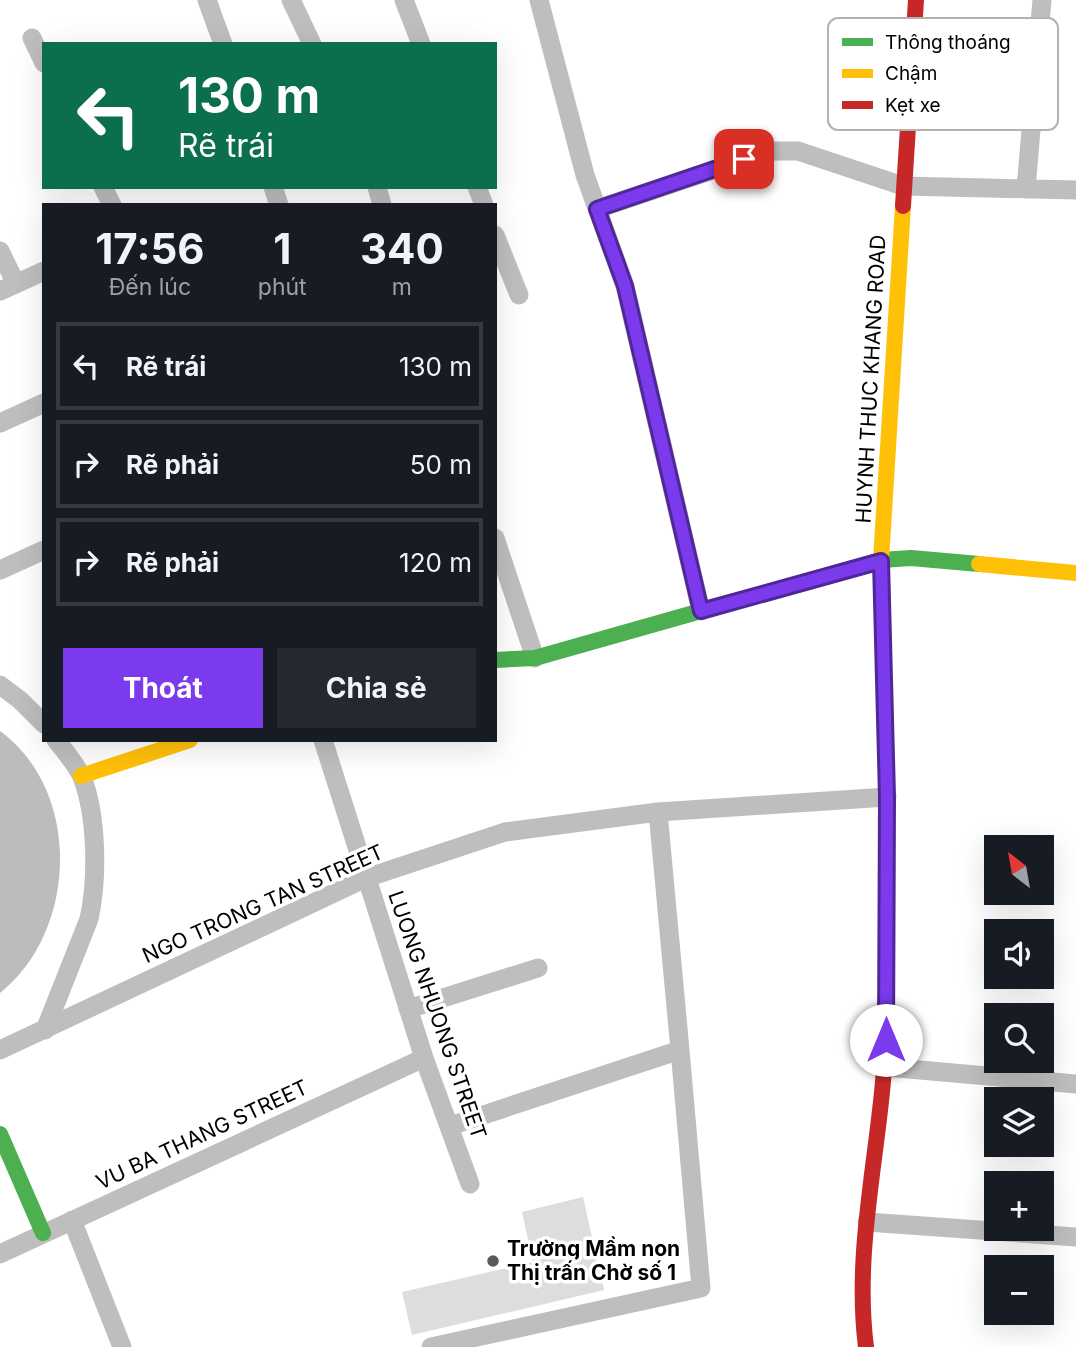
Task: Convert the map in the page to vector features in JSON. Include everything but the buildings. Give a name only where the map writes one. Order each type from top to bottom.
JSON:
[{"type":"main road","name":"HUYNH THUC KHANG ROAD","points":[[915,18],[916,0]]},
{"type":"main road","name":"HUYNH THUC KHANG ROAD","points":[[866,1347],[863,1262],[886,1067],[887,797],[881,561],[908,130]]},
{"type":"main road","points":[[497,660],[536,657],[881,561],[911,558],[1076,573]]},
{"type":"main road","points":[[81,776],[184,742]]},
{"type":"main road","points":[[0,1134],[43,1233]]},
{"type":"street","points":[[207,0],[222,42]]},
{"type":"street","points":[[291,0],[311,42]]},
{"type":"street","points":[[404,0],[420,42]]},
{"type":"street","points":[[539,0],[585,175],[625,286],[701,611]]},
{"type":"street","points":[[1040,18],[1042,0]]},
{"type":"street","points":[[32,38],[42,59]]},
{"type":"street","points":[[1026,189],[1031,130]]},
{"type":"street","points":[[597,209],[769,151],[798,151],[904,186],[1076,190]]},
{"type":"street","points":[[497,240],[519,295]]},
{"type":"street","points":[[0,251],[8,288],[42,272]]},
{"type":"street","points":[[0,423],[42,404]]},
{"type":"street","points":[[497,544],[536,657]]},
{"type":"street","points":[[0,570],[42,551]]},
{"type":"street","points":[[0,685],[42,722]]},
{"type":"street","points":[[44,1030],[89,919],[93,902],[96,855],[91,816],[81,776],[57,742]]},
{"type":"street","name":"LUONG NHUONG STREET","points":[[324,742],[424,1058],[470,1184]]},
{"type":"street","name":"NGO TRONG TAN STREET","points":[[0,1050],[366,878],[505,832],[658,812],[887,797]]},
{"type":"street","points":[[431,1347],[701,1288],[658,812]]},
{"type":"street","points":[[408,1009],[538,968]]},
{"type":"street","points":[[450,1126],[680,1050]]},
{"type":"street","name":"VU BA THANG STREET","points":[[0,1254],[424,1058]]},
{"type":"street","points":[[886,1067],[1076,1084]]},
{"type":"street","points":[[72,1220],[122,1347]]},
{"type":"street","points":[[867,1222],[1076,1237]]},
{"type":"shaded area","points":[[0,731],[27,757],[46,789],[57,824],[60,861],[56,899],[44,934],[26,966],[0,993]]},
{"type":"traffic: fast","points":[[497,660],[535,658],[881,560],[911,558],[979,564]]},
{"type":"traffic: fast","points":[[886,745],[886,1021]]},
{"type":"traffic: fast","points":[[0,1134],[43,1233]]},
{"type":"traffic: slow","points":[[886,745],[881,560],[903,206]]},
{"type":"traffic: slow","points":[[979,564],[1076,573]]},
{"type":"traffic: slow","points":[[81,776],[184,742]]},
{"type":"traffic: jam","points":[[915,18],[916,0]]},
{"type":"traffic: jam","points":[[903,206],[908,130]]},
{"type":"traffic: jam","points":[[866,1347],[863,1265],[885,1062],[886,1021]]},
{"type":"place","name":"Trường Mầm non Thị trấn Chờ số 1","points":[[493,1261]]},
{"type":"route","points":[[744,159],[597,209],[625,286],[701,611],[881,561],[887,797],[886,1040]]}]
